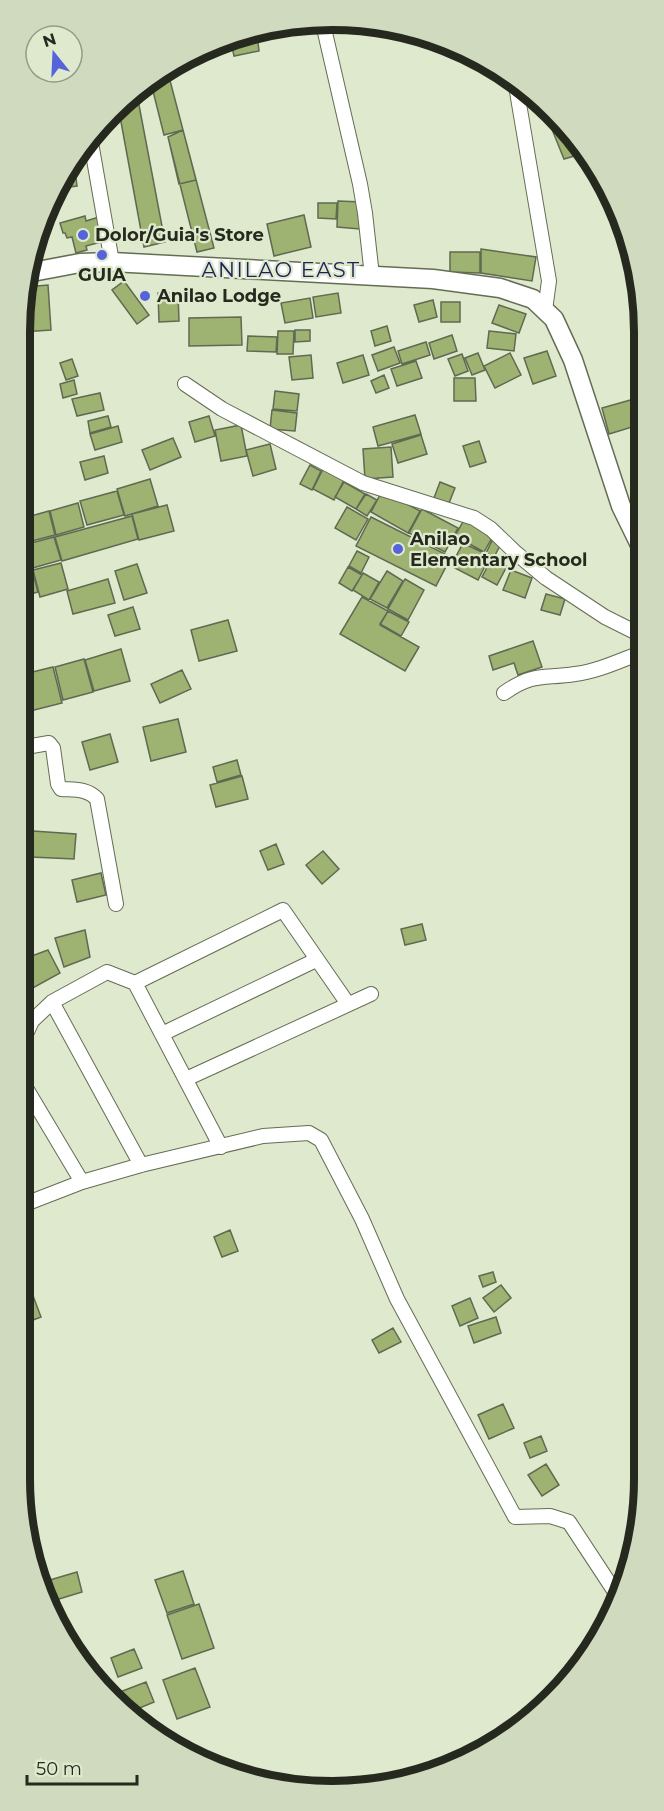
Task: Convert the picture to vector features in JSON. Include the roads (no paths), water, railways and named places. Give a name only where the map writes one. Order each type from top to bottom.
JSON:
[{"type":"main road","points":[[36,271],[80,263],[112,262],[433,279],[500,288],[534,299],[554,319],[573,360],[621,506],[634,533]]},
{"type":"street","points":[[324,30],[360,184],[372,276]]},
{"type":"street","points":[[517,93],[549,281],[545,310]]},
{"type":"street","points":[[92,148],[112,262]]},
{"type":"street","points":[[185,384],[222,409],[363,483],[474,518],[491,529],[546,578],[605,617],[634,632]]},
{"type":"street","points":[[504,693],[519,682],[540,676],[575,674],[594,670],[634,655]]},
{"type":"street","points":[[30,746],[49,743],[53,748],[58,784],[61,789],[86,791],[92,793],[97,799],[116,904]]},
{"type":"street","points":[[135,983],[283,910],[348,1004]]},
{"type":"street","points":[[162,1034],[316,960]]},
{"type":"street","points":[[30,1025],[52,1002],[107,972],[135,983],[221,1147]]},
{"type":"street","points":[[186,1079],[371,994]]},
{"type":"street","points":[[52,1002],[141,1165]]},
{"type":"street","points":[[30,1095],[82,1182]]},
{"type":"street","points":[[30,1202],[82,1182],[141,1165],[263,1136],[309,1133],[321,1140],[362,1219],[397,1299],[515,1517],[550,1516],[569,1522],[613,1589]]},
{"type":"place","name":"Dolor/Guia's Store","points":[[83,235]]},
{"type":"place","name":"GUIA","points":[[102,255]]},
{"type":"place","name":"Anilao Lodge","points":[[145,296]]},
{"type":"place","name":"Anilao Elementary School","points":[[398,549]]},
{"type":"district","name":"ANILAO EAST","points":[[281,269]]}]
